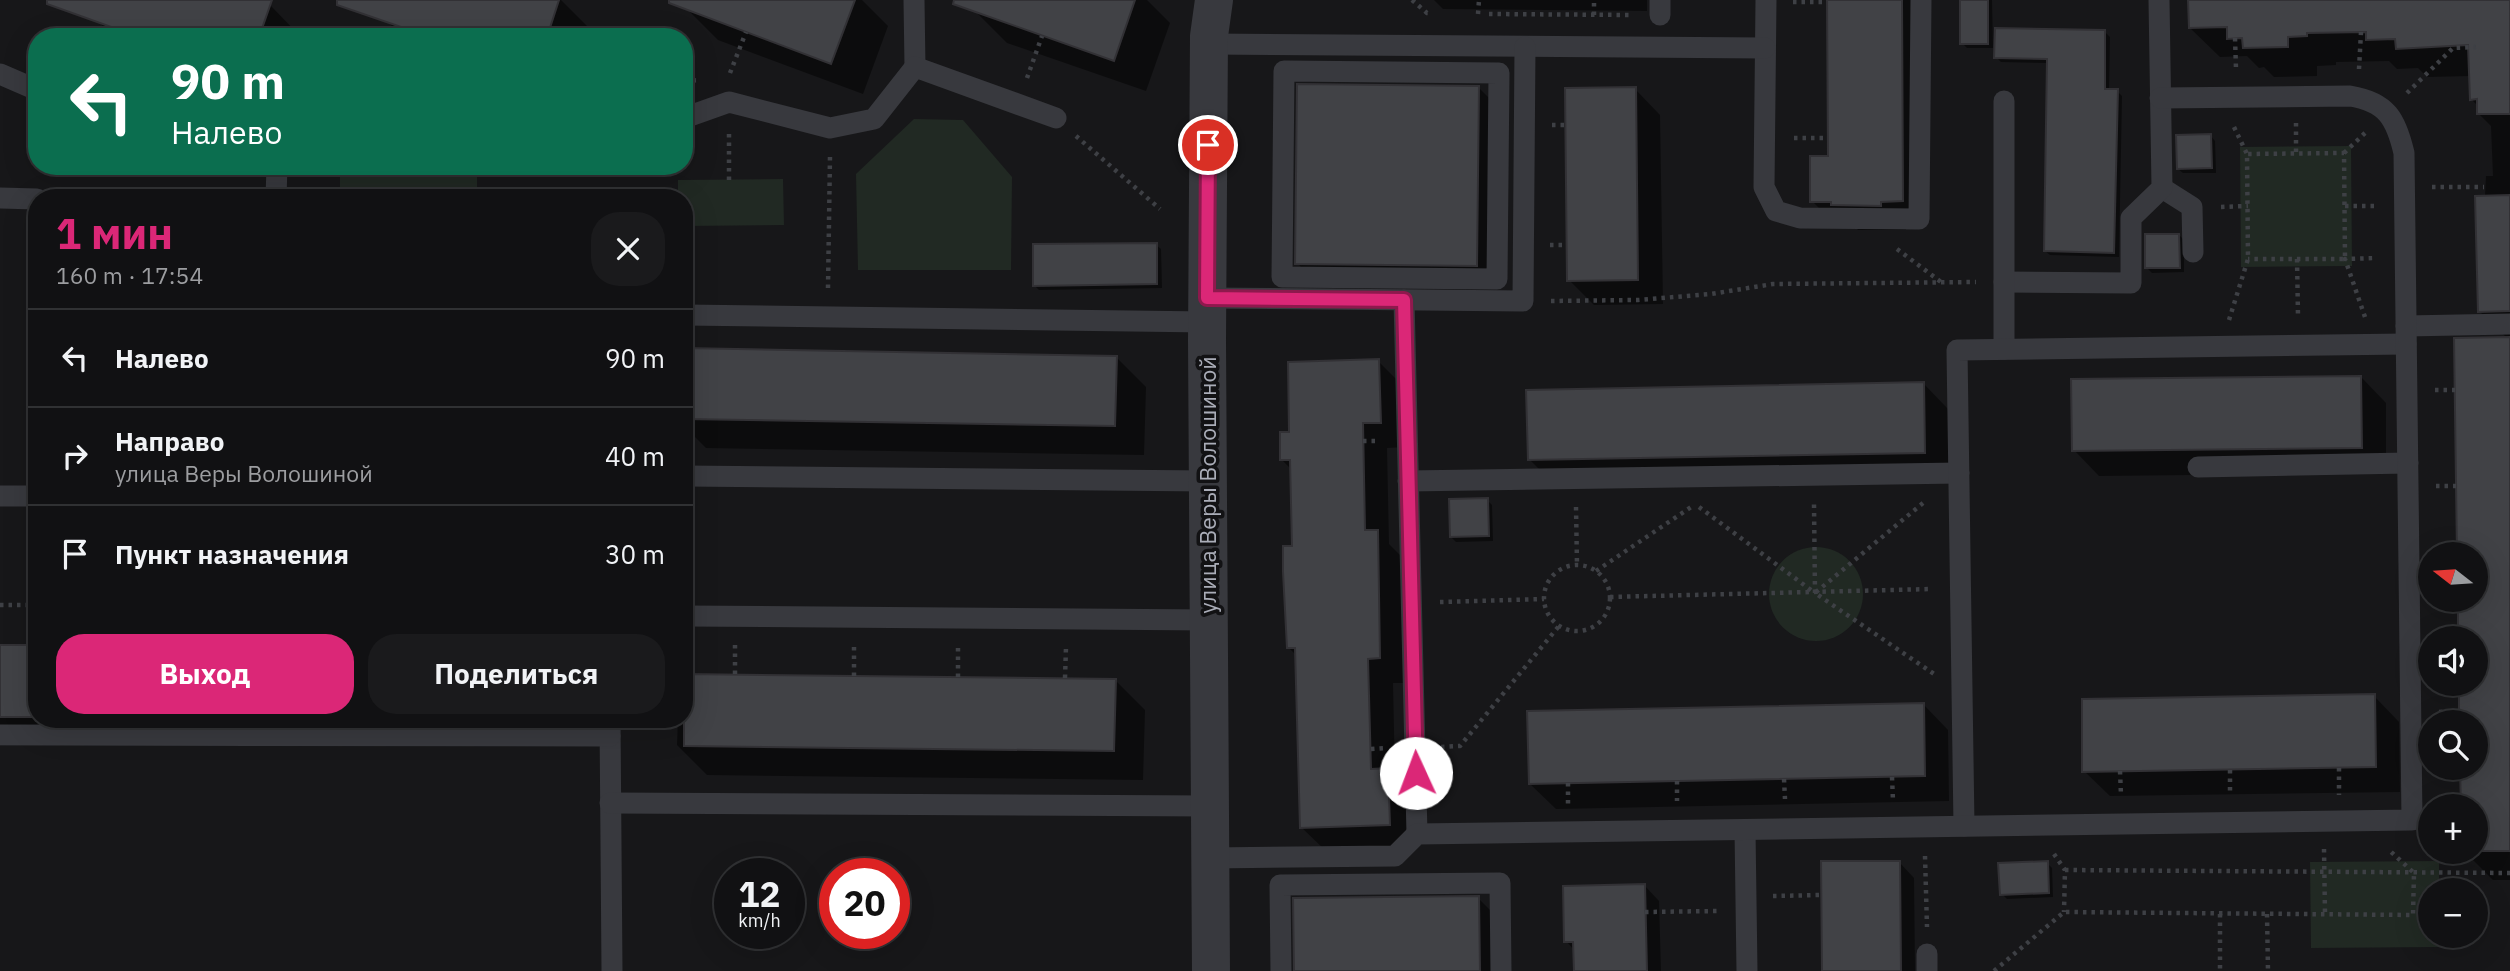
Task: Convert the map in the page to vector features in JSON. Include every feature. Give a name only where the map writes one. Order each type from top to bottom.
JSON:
[{"type":"street","name":"улица Веры Волошиной","points":[[1211,971],[1207,310],[1209,44],[1214,0]]},
{"type":"lane","points":[[693,115],[729,103],[830,128],[874,119],[915,67],[914,0]]},
{"type":"lane","points":[[1766,0],[1764,187],[1776,211],[1800,218],[1919,219],[1921,0]]},
{"type":"lane","points":[[2004,282],[2131,283],[2131,218],[2162,188],[2159,0]]},
{"type":"lane","points":[[1209,44],[1765,48]]},
{"type":"lane","points":[[1274,44],[1284,60],[1282,299]]},
{"type":"lane","points":[[693,315],[828,317],[1207,310],[1282,299],[1522,301],[1525,47]]},
{"type":"lane","points":[[915,67],[1056,118]]},
{"type":"lane","points":[[1282,277],[1496,279],[1499,73],[1284,71]]},
{"type":"lane","points":[[0,74],[28,86]]},
{"type":"lane","points":[[2160,98],[2350,96],[2370,99],[2387,112],[2398,130],[2403,153],[2408,463],[2418,574]]},
{"type":"lane","points":[[2004,101],[2004,349]]},
{"type":"lane","points":[[2162,188],[2192,207],[2193,252]]},
{"type":"lane","points":[[0,198],[28,199]]},
{"type":"lane","points":[[1404,300],[1418,834]]},
{"type":"lane","points":[[1964,826],[1957,350],[2375,344],[2406,335],[2510,324]]},
{"type":"lane","points":[[2198,467],[2408,463]]},
{"type":"lane","points":[[1408,481],[1959,473]]},
{"type":"lane","points":[[693,476],[1208,481]]},
{"type":"lane","points":[[0,496],[28,496]]},
{"type":"lane","points":[[1210,858],[1395,856],[1418,834],[2412,820],[2419,612]]},
{"type":"lane","points":[[693,616],[1209,620]]},
{"type":"lane","points":[[0,735],[610,728],[612,971]]},
{"type":"lane","points":[[610,803],[1211,806]]},
{"type":"lane","points":[[1745,830],[1747,971]]},
{"type":"lane","points":[[1280,971],[1280,885],[1500,883],[1501,971]]},
{"type":"path","points":[[1412,0],[1427,13],[1440,13]]},
{"type":"path","points":[[1479,0],[1479,14]]},
{"type":"path","points":[[1594,1],[1594,15]]},
{"type":"path","points":[[1466,14],[1594,15],[1660,8]]},
{"type":"path","points":[[2358,78],[2361,32]]},
{"type":"path","points":[[1017,104],[1042,36]]},
{"type":"path","points":[[2235,38],[2236,80]]},
{"type":"path","points":[[2399,100],[2453,48],[2476,47]]},
{"type":"path","points":[[1056,118],[1160,209]]},
{"type":"path","points":[[828,317],[830,128]]},
{"type":"path","points":[[1766,137],[1828,138]]},
{"type":"path","points":[[2220,346],[2248,259],[2248,154],[2296,153],[2344,153],[2345,258],[2375,344]]},
{"type":"path","points":[[2421,187],[2484,187]]},
{"type":"path","points":[[2248,259],[2405,258]]},
{"type":"path","points":[[2297,259],[2299,345]]},
{"type":"path","points":[[1522,301],[1638,300],[1711,294],[1773,284],[2004,282]]},
{"type":"path","points":[[1815,593],[1959,473]]},
{"type":"path","points":[[1813,475],[1815,593]]},
{"type":"path","points":[[1575,479],[1577,565]]},
{"type":"path","points":[[1596,571],[1695,504],[1815,593],[1962,693]]},
{"type":"path","points":[[1577,565],[1596,571],[1604,578],[1610,597],[1605,617],[1588,630],[1568,631],[1559,626],[1551,619],[1544,599],[1545,589],[1557,572],[1566,567],[1577,565]]},
{"type":"path","points":[[1610,597],[1960,588]]},
{"type":"path","points":[[1411,603],[1544,599]]},
{"type":"path","points":[[0,605],[28,605]]},
{"type":"path","points":[[1415,748],[1460,747],[1559,626]]},
{"type":"path","points":[[2323,821],[2325,915]]},
{"type":"path","points":[[1994,971],[2064,912],[2413,915],[2414,873],[2356,821]]},
{"type":"path","points":[[2034,825],[2065,870],[2064,912]]},
{"type":"path","points":[[1925,827],[1927,963]]},
{"type":"path","points":[[2065,870],[2510,873]]},
{"type":"path","points":[[1646,912],[1821,895]]},
{"type":"path","points":[[2220,914],[2220,971]]},
{"type":"path","points":[[2267,914],[2268,971]]},
{"type":"shaded area","points":[[914,119],[963,120],[1012,177],[1011,270],[858,270],[856,174]]},
{"type":"shaded area","points":[[2351,146],[2352,266],[2241,267],[2240,147]]},
{"type":"shaded area","points":[[340,175],[477,175],[477,189],[340,189]]},
{"type":"shaded area","points":[[783,179],[784,225],[693,226],[693,189],[678,189],[678,180]]},
{"type":"shaded area","points":[[1816,547],[1834,551],[1849,561],[1859,576],[1863,594],[1859,612],[1849,627],[1834,637],[1816,641],[1798,637],[1783,627],[1773,612],[1769,594],[1773,576],[1783,561],[1798,551]]},
{"type":"shaded area","points":[[2418,861],[2418,864],[2439,864],[2439,878],[2418,878],[2418,947],[2311,948],[2310,862]]},
{"type":"building","points":[[47,0],[272,0],[262,28],[114,28],[47,4]]},
{"type":"building","points":[[337,0],[559,0],[550,28],[404,28],[337,5]]},
{"type":"building","points":[[669,0],[855,0],[831,64],[669,3]]},
{"type":"building","points":[[954,0],[1135,0],[1114,61],[953,4]]},
{"type":"building","points":[[1827,0],[1902,0],[1903,201],[1881,202],[1881,206],[1810,202],[1810,156],[1828,156]]},
{"type":"building","points":[[1960,0],[1988,0],[1988,44],[1960,44]]},
{"type":"building","points":[[2188,0],[2510,0],[2510,114],[2477,114],[2477,99],[2470,100],[2468,45],[2396,49],[2395,39],[2366,40],[2366,32],[2307,33],[2307,36],[2288,37],[2288,47],[2243,48],[2242,38],[2227,39],[2227,27],[2189,28]]},
{"type":"building","points":[[1995,28],[2105,30],[2105,89],[2118,89],[2114,253],[2044,251],[2047,59],[1994,58]]},
{"type":"building","points":[[1297,84],[1479,86],[1477,266],[1295,264]]},
{"type":"building","points":[[1636,87],[1638,280],[1567,281],[1565,88]]},
{"type":"building","points":[[2211,134],[2212,168],[2177,169],[2176,135]]},
{"type":"building","points":[[2510,195],[2510,311],[2478,312],[2475,196]]},
{"type":"building","points":[[2145,234],[2179,234],[2180,268],[2145,268]]},
{"type":"building","points":[[1157,243],[1157,284],[1033,286],[1033,244]]},
{"type":"building","points":[[2510,337],[2510,851],[2488,851],[2488,794],[2461,794],[2460,780],[2488,780],[2488,710],[2459,710],[2459,696],[2488,696],[2488,626],[2458,626],[2458,612],[2488,612],[2488,542],[2457,542],[2454,338]]},
{"type":"building","points":[[693,348],[1117,356],[1115,426],[693,419]]},
{"type":"building","points":[[1379,359],[1381,423],[1363,423],[1365,530],[1378,530],[1380,658],[1368,659],[1371,769],[1388,768],[1390,825],[1300,828],[1295,648],[1287,648],[1283,572],[1283,546],[1292,546],[1290,460],[1280,460],[1280,432],[1289,432],[1288,362]]},
{"type":"building","points":[[2361,376],[2362,448],[2072,451],[2071,379]]},
{"type":"building","points":[[1924,382],[1925,453],[1528,460],[1526,390]]},
{"type":"building","points":[[1488,498],[1489,536],[1450,537],[1449,499]]},
{"type":"building","points":[[0,645],[28,645],[28,717],[0,717]]},
{"type":"building","points":[[693,674],[1116,679],[1114,751],[684,746],[684,728],[693,728]]},
{"type":"building","points":[[2375,694],[2376,767],[2082,772],[2082,699]]},
{"type":"building","points":[[1924,703],[1925,776],[1529,784],[1527,711]]},
{"type":"building","points":[[1821,861],[1900,861],[1901,971],[1822,971]]},
{"type":"building","points":[[2048,861],[2049,893],[2000,895],[1998,863]]},
{"type":"building","points":[[1645,884],[1647,971],[1574,971],[1573,942],[1564,942],[1563,886]]},
{"type":"building","points":[[1479,896],[1480,971],[1294,971],[1293,898]]},
{"type":"route","points":[[1208,145],[1207,298],[1404,300],[1416,773]]}]
